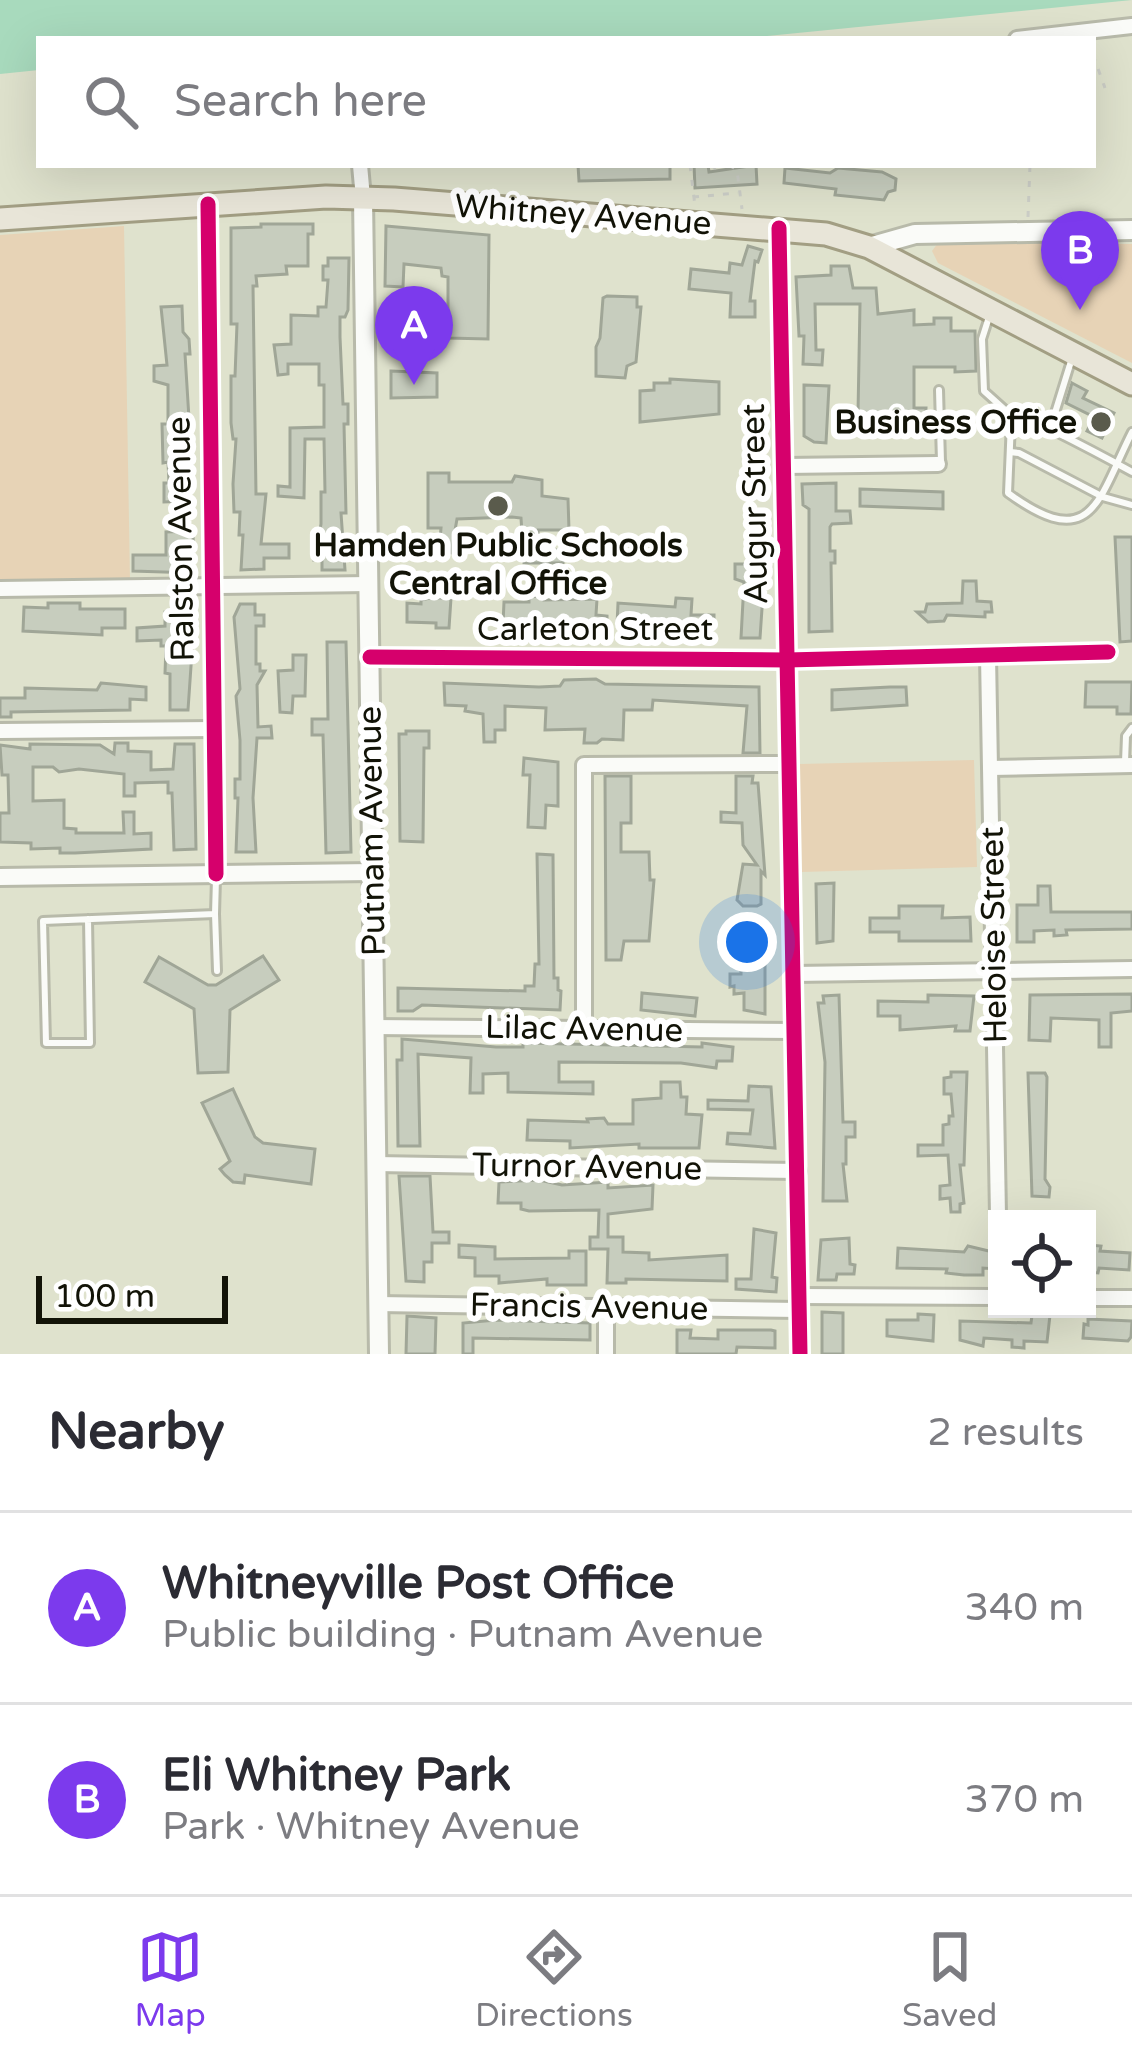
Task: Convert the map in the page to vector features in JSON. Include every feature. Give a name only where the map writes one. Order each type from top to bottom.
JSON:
[{"type":"main road","name":"Whitney Avenue","points":[[0,219],[362,198],[826,234],[869,247],[1132,384]]},
{"type":"main road","name":"Putnam Avenue","points":[[362,198],[379,1354]]},
{"type":"main road","points":[[869,247],[915,234],[1132,230]]},
{"type":"street","points":[[1044,36],[1132,26]]},
{"type":"street","name":"Putnam Avenue","points":[[360,168],[362,198]]},
{"type":"street","name":"Ralston Avenue","points":[[208,204],[216,874]]},
{"type":"street","name":"Augur Street","points":[[779,228],[800,1354]]},
{"type":"street","points":[[785,466],[938,464]]},
{"type":"street","points":[[0,589],[369,584]]},
{"type":"street","name":"Carleton Street","points":[[370,657],[787,660],[1108,652]]},
{"type":"street","name":"Heloise Street","points":[[988,656],[998,1210]]},
{"type":"street","points":[[0,731],[213,729]]},
{"type":"street","points":[[584,1029],[584,765],[787,764]]},
{"type":"street","points":[[991,768],[1128,765]]},
{"type":"street","points":[[0,877],[372,872]]},
{"type":"street","points":[[794,974],[1132,969]]},
{"type":"street","name":"Lilac Avenue","points":[[374,1027],[793,1031]]},
{"type":"street","name":"Turnor Avenue","points":[[376,1164],[798,1171]]},
{"type":"street","name":"Francis Avenue","points":[[378,1304],[606,1306],[988,1298]]},
{"type":"street","points":[[1096,1298],[1132,1298]]},
{"type":"street","points":[[606,1306],[606,1354]]},
{"type":"lane","points":[[993,310],[982,339],[984,391],[1004,409],[1010,422],[1008,493],[1068,522],[1103,497],[1132,432]]},
{"type":"lane","points":[[1051,429],[1074,353]]},
{"type":"lane","points":[[938,464],[939,390]]},
{"type":"lane","points":[[1010,422],[1031,421],[1051,429],[1132,472]]},
{"type":"lane","points":[[1008,452],[1019,453],[1103,497],[1132,505]]},
{"type":"lane","points":[[1128,765],[1126,736],[1132,728]]},
{"type":"lane","points":[[216,874],[217,971]]},
{"type":"lane","points":[[88,919],[90,1043],[46,1043],[43,921],[88,919],[215,914]]},
{"type":"path","points":[[1096,63],[1105,88]]},
{"type":"path","points":[[690,168],[695,208]]},
{"type":"path","points":[[734,168],[742,211]]},
{"type":"path","points":[[1028,220],[1030,168]]},
{"type":"path","points":[[693,197],[740,193]]},
{"type":"shaded area","points":[[0,0],[1132,0],[766,36],[36,36],[36,70],[0,74]]},
{"type":"shaded area","points":[[124,226],[130,581],[0,582],[0,235]]},
{"type":"shaded area","points":[[946,241],[1132,244],[1132,363],[938,263],[932,251]]},
{"type":"shaded area","points":[[974,760],[977,867],[801,872],[799,764]]},
{"type":"building","points":[[578,168],[670,168],[670,179],[579,181]]},
{"type":"building","points":[[694,168],[708,168],[709,172],[756,168],[757,184],[695,188]]},
{"type":"building","points":[[785,168],[882,172],[896,179],[895,190],[884,200],[835,195],[836,189],[784,183]]},
{"type":"building","points":[[313,224],[313,234],[308,234],[308,266],[286,266],[287,274],[256,276],[257,286],[253,286],[256,494],[266,494],[261,544],[289,544],[289,558],[264,558],[264,569],[241,570],[243,535],[239,535],[240,512],[234,512],[236,439],[231,423],[237,324],[231,324],[231,228]]},
{"type":"building","points":[[386,226],[489,235],[488,339],[448,338],[448,277],[442,276],[441,268],[404,264],[403,287],[385,286]]},
{"type":"building","points":[[748,246],[762,250],[755,261],[750,301],[755,301],[755,317],[730,317],[731,293],[689,289],[691,269],[729,273],[730,263],[742,265]]},
{"type":"building","points":[[328,258],[349,258],[348,310],[340,317],[343,404],[348,404],[348,424],[344,424],[346,513],[341,513],[345,570],[322,570],[322,560],[314,560],[321,492],[325,492],[324,439],[305,439],[304,498],[278,496],[278,486],[290,487],[290,428],[324,427],[324,385],[319,385],[319,364],[288,364],[288,374],[278,375],[274,345],[291,344],[291,315],[318,316],[318,307],[326,307],[328,280],[323,280],[323,266],[328,266]]},
{"type":"building","points":[[831,266],[849,266],[853,288],[876,288],[878,314],[914,310],[914,325],[951,318],[951,331],[975,331],[976,371],[914,367],[914,408],[926,408],[925,435],[870,433],[871,426],[847,425],[847,413],[858,413],[860,304],[815,304],[816,350],[823,350],[822,365],[803,364],[796,277],[831,275]]},
{"type":"building","points":[[607,296],[637,297],[637,307],[641,307],[636,362],[627,366],[625,378],[596,376],[596,347]]},
{"type":"building","points":[[182,306],[190,354],[185,354],[192,467],[189,501],[164,502],[164,483],[169,483],[168,462],[163,463],[162,424],[168,424],[168,385],[154,381],[154,366],[167,365],[161,307]]},
{"type":"building","points":[[391,371],[437,373],[437,397],[391,398]]},
{"type":"building","points":[[670,379],[719,382],[719,414],[640,422],[640,391],[654,390],[654,383],[670,383]]},
{"type":"building","points":[[1072,383],[1087,391],[1083,398],[1114,413],[1102,438],[1087,431],[1094,417],[1066,403]]},
{"type":"building","points":[[804,385],[829,386],[826,443],[804,436]]},
{"type":"building","name":"Hamden Public Schools Central Office","points":[[428,473],[449,473],[449,482],[512,482],[515,476],[542,480],[542,496],[568,499],[569,530],[538,530],[539,550],[563,550],[563,563],[524,563],[521,518],[512,517],[457,519],[451,553],[439,552],[441,528],[428,528]]},
{"type":"building","points":[[836,483],[836,511],[850,511],[851,523],[830,527],[830,551],[835,551],[832,631],[809,632],[809,509],[803,505],[802,484]]},
{"type":"building","points":[[860,489],[943,492],[943,509],[860,506]]},
{"type":"building","points":[[190,531],[194,573],[133,571],[133,555],[166,555],[166,532]]},
{"type":"building","points":[[1115,537],[1132,537],[1132,641],[1120,642]]},
{"type":"building","points":[[735,564],[765,564],[760,638],[741,638],[744,582],[735,579]]},
{"type":"building","points":[[963,581],[976,581],[977,601],[991,602],[992,612],[985,612],[985,617],[947,615],[944,621],[928,622],[917,612],[925,612],[927,604],[962,603]]},
{"type":"building","points":[[529,596],[597,599],[596,615],[607,616],[607,627],[503,624],[504,602],[529,602]]},
{"type":"building","points":[[430,598],[451,598],[449,628],[407,622],[407,603],[421,604]]},
{"type":"building","points":[[676,598],[692,599],[691,615],[714,615],[714,627],[617,625],[618,603],[675,607]]},
{"type":"building","points":[[173,599],[187,599],[189,637],[193,637],[188,710],[170,710],[166,646],[161,646],[161,640],[137,641],[137,628],[165,626],[165,612],[173,612]]},
{"type":"building","points":[[48,603],[125,609],[125,628],[102,628],[102,635],[23,631],[24,607],[48,608]]},
{"type":"building","points":[[240,604],[255,604],[255,615],[264,615],[264,626],[256,626],[256,664],[265,671],[257,685],[258,727],[271,726],[272,738],[257,738],[256,852],[236,852],[235,779],[240,779],[240,740],[236,696],[240,689],[234,617]]},
{"type":"building","points":[[327,642],[346,642],[351,852],[326,853],[323,735],[312,735],[312,719],[328,719]]},
{"type":"building","points":[[293,655],[306,655],[305,696],[293,696],[292,713],[280,712],[278,671],[293,670]]},
{"type":"building","points":[[596,679],[605,684],[759,687],[760,753],[743,753],[747,706],[653,700],[652,710],[624,710],[623,740],[584,743],[585,729],[545,730],[546,708],[505,706],[505,730],[495,730],[495,742],[484,742],[483,714],[465,711],[466,706],[445,705],[444,683],[539,687]]},
{"type":"building","points":[[1086,682],[1132,682],[1131,714],[1117,714],[1117,707],[1085,707]]},
{"type":"building","points":[[101,683],[146,687],[146,700],[130,699],[130,710],[11,712],[11,717],[0,717],[0,698],[25,698],[25,688],[97,690]]},
{"type":"building","points":[[906,687],[907,705],[832,710],[832,690]]},
{"type":"building","points":[[429,731],[429,748],[424,748],[423,842],[400,841],[399,734]]},
{"type":"building","points":[[115,743],[128,743],[128,751],[151,752],[151,770],[173,769],[175,744],[194,744],[196,849],[174,850],[168,782],[135,783],[135,796],[124,796],[124,774],[79,769],[59,772],[53,767],[33,767],[33,801],[64,800],[64,828],[76,829],[76,833],[124,833],[123,812],[134,812],[134,834],[151,833],[151,849],[60,853],[60,848],[31,849],[31,843],[0,842],[0,813],[9,813],[8,775],[2,775],[0,745],[30,749],[30,744],[100,745],[114,754]]},
{"type":"building","points":[[524,758],[558,762],[558,806],[546,805],[545,828],[528,827],[530,775],[523,775]]},
{"type":"building","points":[[605,776],[631,776],[631,823],[621,823],[621,852],[649,852],[650,880],[654,880],[649,941],[624,941],[621,960],[606,960]]},
{"type":"building","points":[[736,776],[753,776],[752,783],[758,783],[765,875],[761,871],[761,904],[757,906],[743,906],[737,900],[743,864],[757,865],[743,845],[742,823],[721,822],[721,812],[736,813]]},
{"type":"building","points":[[537,854],[553,855],[554,978],[561,991],[560,1010],[422,1005],[413,1011],[398,1011],[398,988],[525,991],[525,986],[534,986],[535,964],[539,964]]},
{"type":"building","points":[[834,883],[833,941],[817,943],[816,884]]},
{"type":"building","points":[[1038,886],[1050,886],[1051,912],[1132,912],[1132,929],[1066,930],[1067,935],[1054,936],[1054,930],[1034,931],[1034,942],[1017,942],[1017,905],[1038,905]]},
{"type":"building","points":[[899,906],[943,906],[942,918],[970,917],[971,941],[899,941],[899,932],[870,932],[870,918],[899,918]]},
{"type":"building","points":[[753,938],[765,938],[765,1014],[744,1010],[744,993],[734,994],[734,986],[730,987],[730,974],[741,974],[741,945],[753,944]]},
{"type":"building","points":[[263,956],[279,980],[230,1010],[228,1072],[198,1073],[194,1009],[145,982],[159,957],[216,985]]},
{"type":"building","points":[[642,993],[697,998],[695,1016],[641,1010]]},
{"type":"building","points":[[1132,994],[1132,1011],[1111,1013],[1111,1047],[1099,1047],[1099,1020],[1051,1018],[1050,1041],[1029,1040],[1030,995]]},
{"type":"building","points":[[839,995],[843,1122],[855,1122],[855,1137],[846,1137],[847,1201],[823,1201],[825,1062],[818,1003],[824,1003],[823,996]]},
{"type":"building","points":[[928,995],[974,996],[970,1031],[955,1031],[956,1026],[900,1030],[900,1016],[878,1016],[878,1001],[928,1002]]},
{"type":"building","points":[[402,1039],[496,1047],[523,1047],[523,1043],[702,1047],[702,1043],[733,1047],[732,1061],[717,1061],[716,1068],[681,1063],[559,1062],[559,1082],[593,1082],[593,1094],[508,1092],[508,1073],[483,1074],[483,1093],[470,1093],[471,1058],[418,1054],[420,1146],[398,1146],[397,1060],[402,1060]]},
{"type":"building","points":[[951,1072],[967,1072],[960,1212],[951,1212],[950,1198],[940,1199],[940,1186],[950,1185],[948,1155],[918,1156],[918,1145],[943,1145],[943,1125],[953,1116],[951,1094],[944,1094],[944,1078],[951,1077]]},
{"type":"building","points":[[1028,1073],[1047,1077],[1045,1179],[1049,1197],[1032,1196]]},
{"type":"building","points":[[661,1082],[680,1082],[681,1097],[687,1097],[686,1114],[702,1115],[699,1148],[639,1148],[639,1144],[570,1148],[570,1141],[527,1140],[528,1120],[604,1118],[608,1124],[633,1124],[633,1100],[661,1098]]},
{"type":"building","points":[[749,1086],[771,1087],[775,1148],[727,1144],[728,1133],[750,1134],[753,1110],[708,1109],[708,1100],[748,1101]]},
{"type":"building","points":[[233,1089],[255,1137],[263,1143],[315,1149],[311,1184],[245,1175],[244,1183],[233,1182],[220,1169],[230,1161],[202,1103]]},
{"type":"building","points":[[399,1176],[430,1176],[433,1232],[449,1232],[449,1243],[432,1243],[432,1262],[424,1262],[424,1282],[406,1281]]},
{"type":"building","points":[[539,1180],[562,1185],[608,1182],[608,1188],[653,1185],[652,1209],[608,1214],[608,1237],[623,1237],[623,1252],[649,1253],[649,1260],[727,1255],[727,1281],[626,1279],[626,1283],[607,1283],[608,1249],[590,1249],[590,1237],[598,1237],[599,1210],[529,1211],[521,1209],[521,1203],[498,1203],[499,1182]]},
{"type":"building","points":[[754,1229],[776,1233],[772,1277],[777,1278],[776,1292],[736,1289],[736,1279],[751,1279]]},
{"type":"building","points":[[849,1238],[854,1274],[818,1280],[821,1240]]},
{"type":"building","points":[[459,1245],[495,1247],[495,1259],[569,1258],[569,1251],[586,1251],[586,1285],[547,1285],[547,1279],[499,1283],[499,1276],[475,1276],[475,1258],[459,1257]]},
{"type":"building","points":[[968,1246],[988,1251],[983,1275],[897,1268],[898,1248],[964,1252]]},
{"type":"building","points":[[1096,1246],[1101,1246],[1100,1251],[1130,1253],[1129,1270],[1099,1268],[1098,1273]]},
{"type":"building","points":[[822,1312],[843,1313],[843,1354],[822,1354]]},
{"type":"building","points":[[918,1314],[934,1315],[933,1341],[887,1336],[887,1320],[918,1320]]},
{"type":"building","points":[[407,1316],[436,1318],[435,1354],[406,1354]]},
{"type":"building","points":[[1032,1318],[1050,1318],[1047,1342],[1024,1341],[1024,1348],[1012,1347],[1012,1340],[984,1338],[983,1346],[960,1340],[960,1321],[1031,1323]]},
{"type":"building","points":[[1088,1319],[1132,1321],[1131,1337],[1128,1341],[1083,1338]]},
{"type":"building","points":[[463,1323],[590,1323],[590,1340],[473,1338],[473,1354],[463,1354]]},
{"type":"building","points":[[677,1330],[691,1330],[690,1338],[718,1339],[718,1330],[771,1330],[775,1331],[775,1348],[737,1347],[736,1354],[677,1354]]},
{"type":"cycle path","points":[[208,204],[216,874]]},
{"type":"cycle path","points":[[779,228],[800,1354]]},
{"type":"cycle path","points":[[370,657],[787,660],[1108,652]]},
{"type":"place","name":"Eli Whitney Park","points":[[1080,310]]},
{"type":"place","name":"Whitneyville Post Office","points":[[414,385]]},
{"type":"place","name":"Business Office","points":[[1101,422]]},
{"type":"place","name":"Hamden Public Schools Central Office","points":[[498,506]]}]
